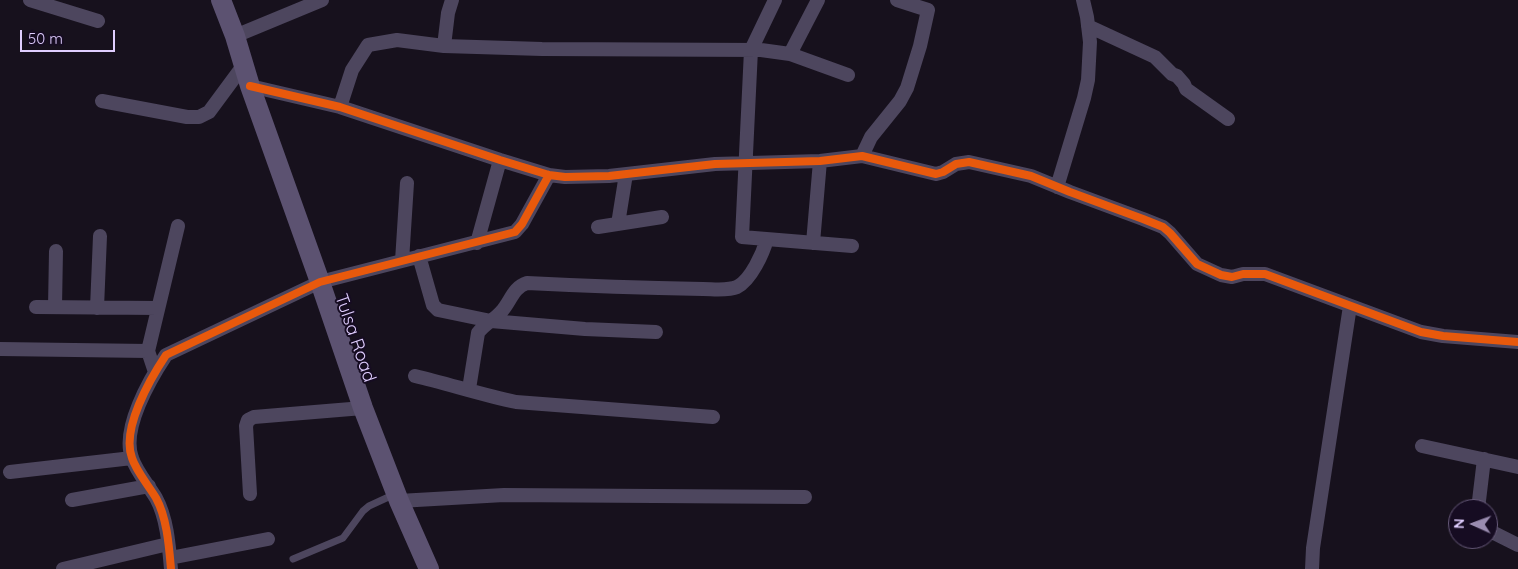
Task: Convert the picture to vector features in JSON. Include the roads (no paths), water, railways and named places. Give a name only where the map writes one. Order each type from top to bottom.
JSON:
[{"type":"main road","name":"Tulsa Road","points":[[221,0],[363,408],[428,569]]},
{"type":"street","points":[[30,0],[98,21]]},
{"type":"street","points":[[235,36],[322,0]]},
{"type":"street","points":[[444,46],[448,13],[452,0]]},
{"type":"street","points":[[775,0],[751,50],[742,236],[852,246]]},
{"type":"street","points":[[790,54],[818,0]]},
{"type":"street","points":[[862,156],[871,137],[900,101],[907,88],[920,46],[928,10],[917,3],[897,0]]},
{"type":"street","points":[[1057,187],[1088,80],[1090,42],[1083,0]]},
{"type":"street","points":[[1088,26],[1155,57],[1172,74],[1177,76],[1186,89],[1228,119]]},
{"type":"street","points":[[340,107],[352,70],[368,44],[398,40],[444,46],[542,49],[751,50],[790,54],[848,74]]},
{"type":"street","points":[[102,101],[186,117],[199,117],[209,112],[243,66]]},
{"type":"street","points":[[250,86],[340,107],[549,175],[586,178],[715,164],[820,161],[862,156],[936,174],[944,172],[956,164],[969,162],[1031,176],[1163,227],[1197,264],[1221,275],[1232,277],[1243,274],[1265,274],[1421,332],[1443,336],[1518,342]]},
{"type":"street","points":[[477,243],[500,160]]},
{"type":"street","points":[[813,243],[820,161]]},
{"type":"street","points":[[618,224],[626,174]]},
{"type":"street","points":[[268,539],[170,563],[164,520],[157,500],[132,458],[130,437],[134,419],[155,372],[166,355],[320,282],[515,232],[522,224],[549,175]]},
{"type":"street","points":[[402,261],[407,182]]},
{"type":"street","points":[[598,227],[662,217]]},
{"type":"street","points":[[155,372],[148,351],[178,226]]},
{"type":"street","points":[[97,308],[100,236]]},
{"type":"street","points":[[469,389],[478,333],[482,327],[503,310],[522,284],[679,289],[737,287],[746,280],[763,253],[767,239]]},
{"type":"street","points":[[55,307],[56,251]]},
{"type":"street","points":[[420,256],[433,305],[438,310],[491,321],[586,329],[656,332]]},
{"type":"street","points":[[1312,569],[1313,548],[1350,306]]},
{"type":"street","points":[[36,307],[158,308]]},
{"type":"street","points":[[0,349],[148,351]]},
{"type":"street","points":[[415,376],[516,402],[712,417]]},
{"type":"street","points":[[250,494],[246,426],[248,420],[254,417],[363,408]]},
{"type":"street","points":[[1422,446],[1518,467]]},
{"type":"street","points":[[10,472],[132,458]]},
{"type":"street","points":[[1479,499],[1484,459]]},
{"type":"street","points":[[72,500],[149,486]]},
{"type":"street","points":[[398,497],[504,495],[805,496]]},
{"type":"street","points":[[1498,535],[1518,545]]},
{"type":"street","points":[[63,569],[168,544]]},
{"type":"lane","points":[[292,559],[343,538],[369,506],[398,497]]}]
